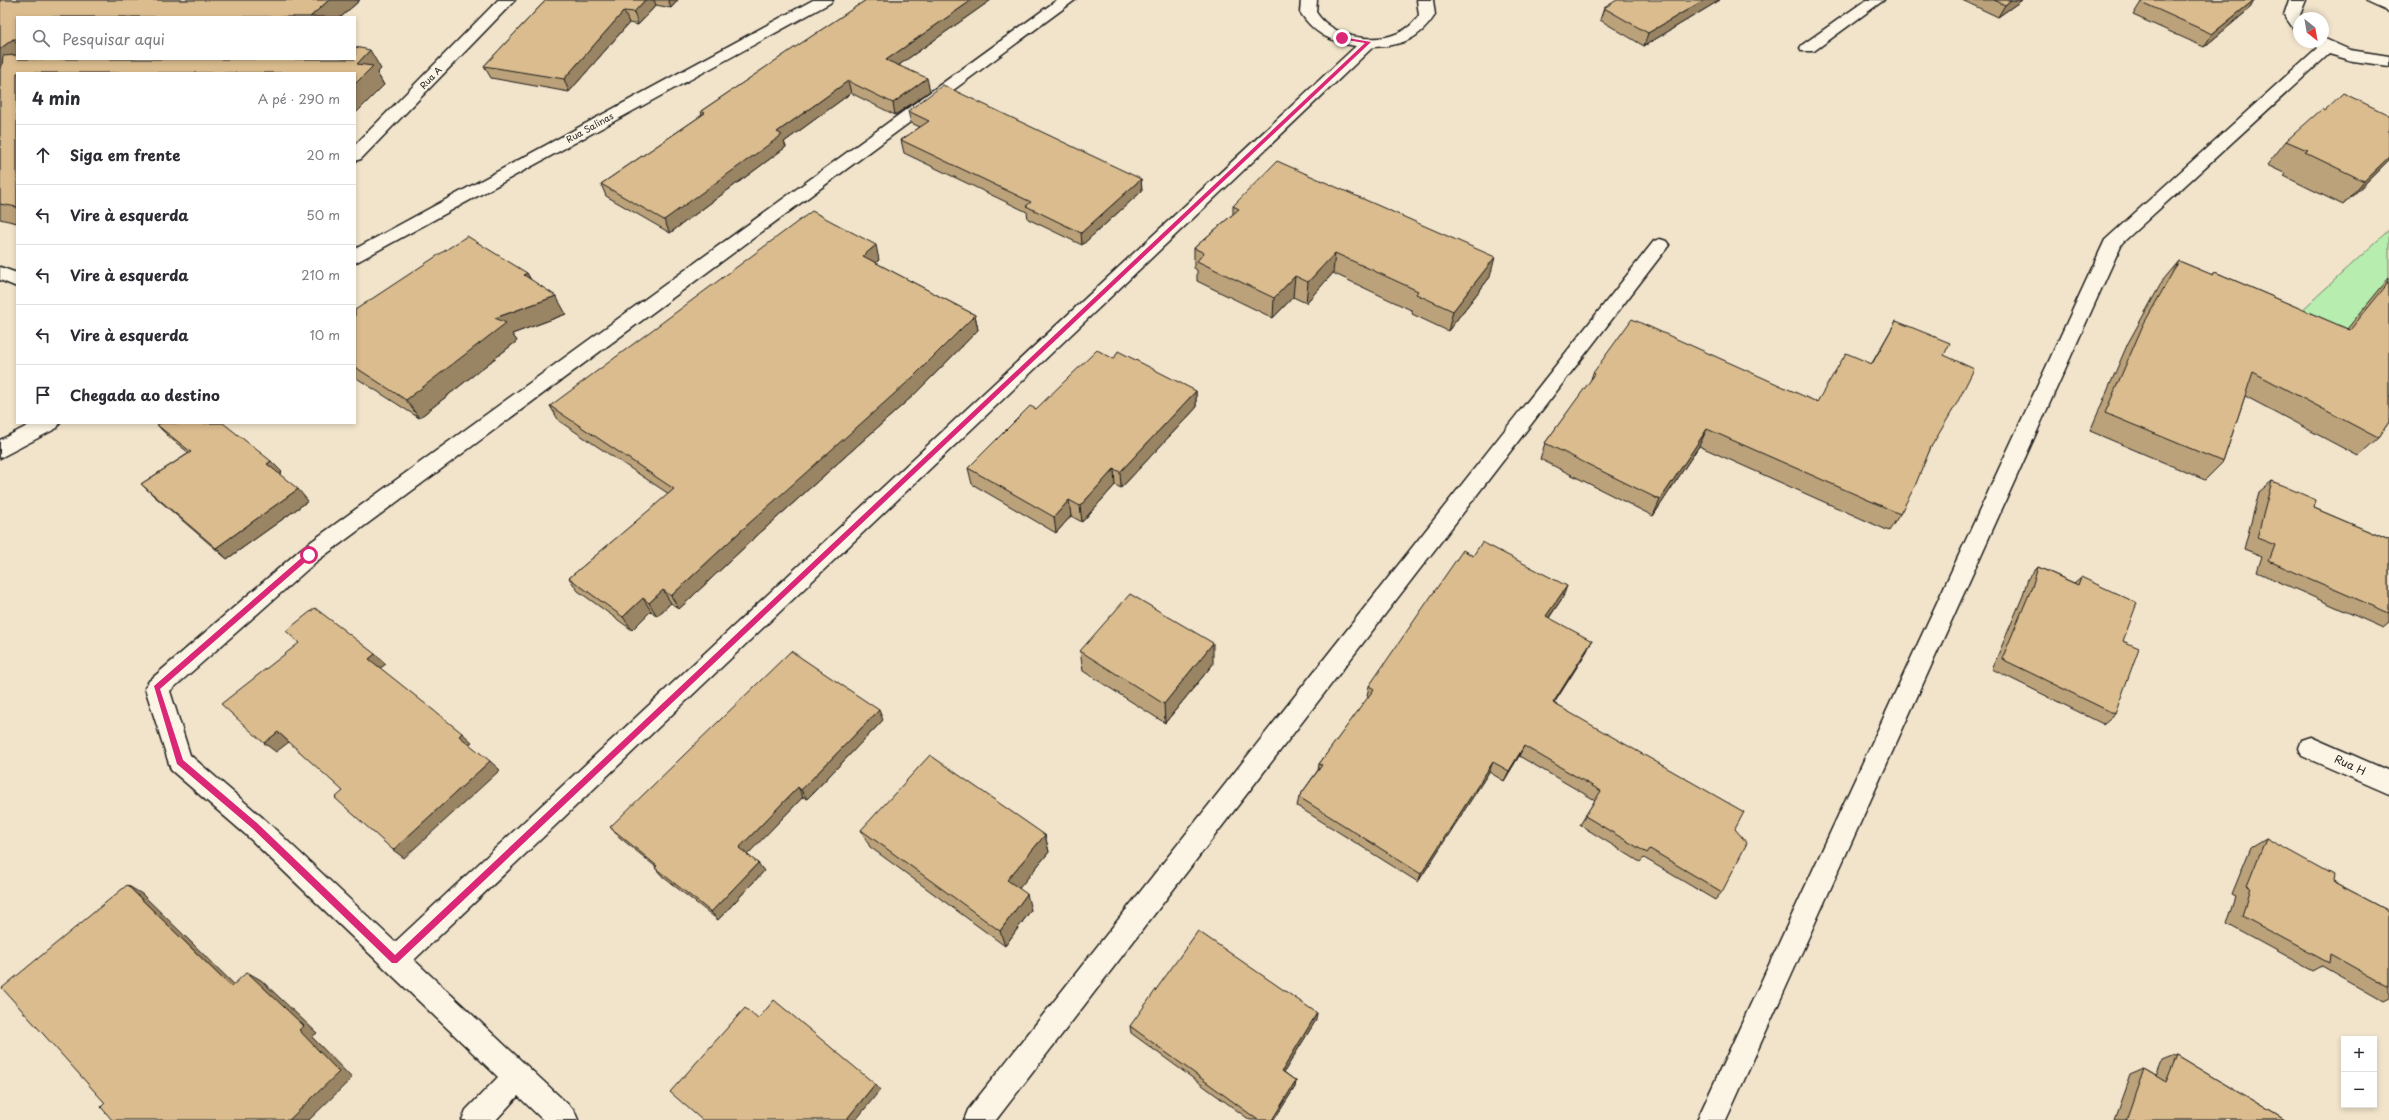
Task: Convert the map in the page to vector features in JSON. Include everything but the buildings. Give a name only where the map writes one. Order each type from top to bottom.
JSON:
[{"type":"street","name":"Rua A","points":[[356,155],[507,0]]},
{"type":"street","name":"Rua Salinas","points":[[356,256],[825,0]]},
{"type":"street","points":[[564,1120],[254,826],[180,762],[157,688],[309,555],[1067,0]]},
{"type":"street","points":[[1308,0],[1308,12],[1320,27],[1342,38],[1369,42],[1396,39],[1417,29],[1427,15],[1425,0]]},
{"type":"street","points":[[1808,48],[1876,0]]},
{"type":"street","points":[[2293,16],[2292,15],[2296,0]]},
{"type":"street","points":[[2374,0],[2389,7]]},
{"type":"street","points":[[395,960],[1369,42]]},
{"type":"street","points":[[2329,47],[2359,58],[2389,61]]},
{"type":"street","points":[[1711,1120],[2114,240],[2320,48]]},
{"type":"street","points":[[978,1120],[1660,245]]},
{"type":"street","points":[[0,273],[16,280]]},
{"type":"street","points":[[0,450],[48,424]]},
{"type":"street","name":"Rua H","points":[[2312,748],[2389,783]]},
{"type":"street","points":[[476,1120],[517,1077]]},
{"type":"green space","points":[[2389,230],[2389,355],[2300,312]]},
{"type":"route","points":[[309,555],[157,688],[180,762],[254,826],[395,960],[1369,42],[1342,38]]}]
